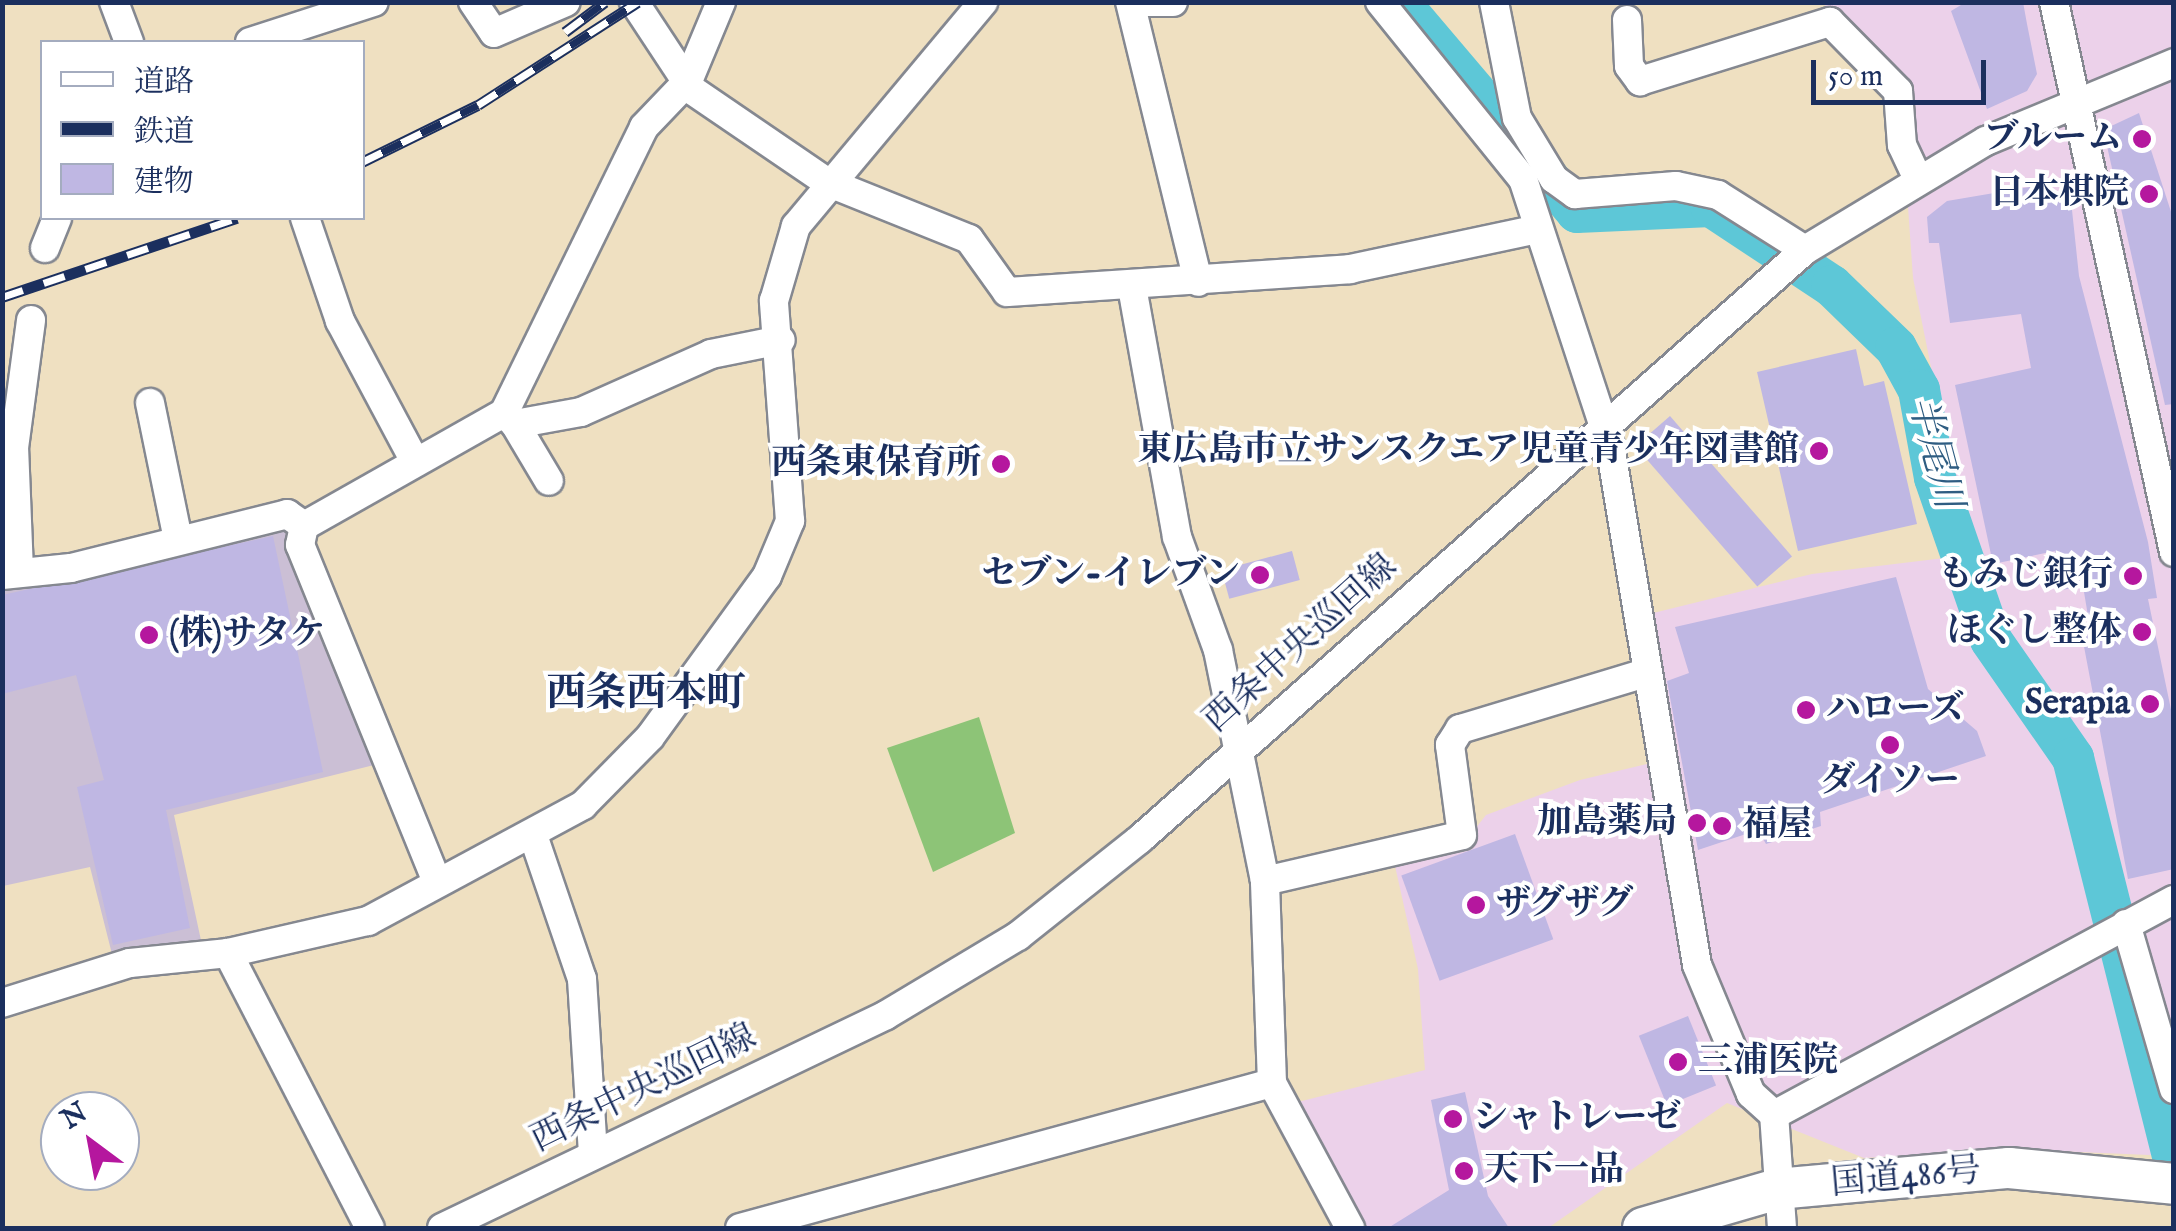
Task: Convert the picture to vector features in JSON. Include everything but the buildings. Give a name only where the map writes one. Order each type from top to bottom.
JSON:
[{"type":"highway","name":"国道486号","points":[[1643,1228],[1780,1209],[2009,1168],[2168,1183]]},
{"type":"street","points":[[114,2],[127,40]]},
{"type":"street","points":[[256,40],[374,2]]},
{"type":"street","points":[[473,2],[494,33],[566,2]]},
{"type":"street","points":[[634,2],[688,81],[827,182],[968,239],[1007,292],[1099,281],[1132,287],[1350,269],[1538,229]]},
{"type":"street","points":[[509,418],[644,127],[688,81],[721,2]]},
{"type":"street","points":[[1173,2],[1133,2],[1198,282]]},
{"type":"street","points":[[1380,2],[1554,178],[1575,194],[1676,186],[1718,195],[1806,250]]},
{"type":"street","points":[[1494,2],[1505,128],[1604,421],[1697,965],[1751,1094],[1774,1115],[1780,1209]]},
{"type":"street","points":[[2054,2],[2174,552]]},
{"type":"street","points":[[2,1003],[130,963],[228,953],[368,921],[583,805],[650,737],[767,576],[790,521],[779,267],[827,182],[964,9]]},
{"type":"street","points":[[1628,20],[1629,66],[1640,80],[1827,12],[1898,90],[1902,145],[1918,180]]},
{"type":"street","name":"西条中央巡回線","points":[[442,1228],[886,1015],[1018,936],[1237,754],[1604,421],[1806,250],[1918,180],[2076,105],[2174,64]]},
{"type":"street","points":[[45,248],[56,220]]},
{"type":"street","points":[[306,220],[340,322],[413,458]]},
{"type":"street","points":[[1132,287],[1177,537],[1218,650],[1265,880],[1272,1083],[1350,1228]]},
{"type":"street","points":[[31,320],[14,448],[11,573],[71,568],[286,514],[304,526]]},
{"type":"street","points":[[437,882],[300,546],[304,526],[413,458],[509,418],[581,412],[711,354],[781,340]]},
{"type":"street","points":[[150,402],[178,539]]},
{"type":"street","points":[[509,418],[550,481]]},
{"type":"street","points":[[1265,880],[1462,834],[1450,745],[1460,729],[1646,673]]},
{"type":"street","points":[[533,835],[582,979],[593,1154]]},
{"type":"street","points":[[1774,1115],[2164,905]]},
{"type":"street","points":[[2126,924],[2174,1089]]},
{"type":"street","points":[[228,953],[370,1228]]},
{"type":"street","points":[[740,1228],[1272,1083]]},
{"type":"shaded area","points":[[1823,3],[2173,3],[2173,1156],[2008,1149],[1864,1158],[1727,1103],[1548,1228],[1358,1228],[1290,1104],[1425,1070],[1418,969],[1393,857],[1471,834],[1486,815],[1580,780],[1651,763],[1633,618],[1812,574],[1969,555],[1913,278],[1900,93]]},
{"type":"shaded area","name":"(株)サタケ","points":[[287,526],[378,764],[174,815],[202,945],[113,958],[90,867],[3,886],[3,583]]},
{"type":"green space","points":[[979,717],[1015,833],[933,872],[887,748]]},
{"type":"waterway","name":"半尾川","points":[[1399,2],[1577,212],[1711,206],[1832,286],[1896,348],[1919,390],[1935,478],[1991,640],[2073,758],[2174,1161]]},
{"type":"railway","points":[[565,32],[605,2]]},
{"type":"railway","points":[[365,161],[478,105],[638,2]]},
{"type":"railway","points":[[2,297],[231,220]]},
{"type":"place","name":"ブルーム","points":[[2142,139]]},
{"type":"place","name":"日本棋院","points":[[2149,194]]},
{"type":"place","name":"東広島市立サンスクエア児童青少年図書館","points":[[1819,451]]},
{"type":"place","name":"西条東保育所","points":[[1001,464]]},
{"type":"place","name":"セブン-イレブン","points":[[1260,575]]},
{"type":"place","name":"もみじ銀行","points":[[2133,576]]},
{"type":"place","name":"ほぐし整体","points":[[2142,632]]},
{"type":"place","name":"(株)サタケ","points":[[149,635]]},
{"type":"place","name":"Serapia","points":[[2150,704]]},
{"type":"place","name":"ハローズ","points":[[1806,710]]},
{"type":"place","name":"ダイソー","points":[[1890,745]]},
{"type":"place","name":"加島薬局","points":[[1697,823]]},
{"type":"place","name":"福屋","points":[[1722,826]]},
{"type":"place","name":"ザグザグ","points":[[1476,905]]},
{"type":"place","name":"三浦医院","points":[[1678,1062]]},
{"type":"place","name":"シャトレーゼ","points":[[1453,1119]]},
{"type":"place","name":"天下一品","points":[[1464,1171]]},
{"type":"district","name":"西条西本町","points":[[646,695]]}]
